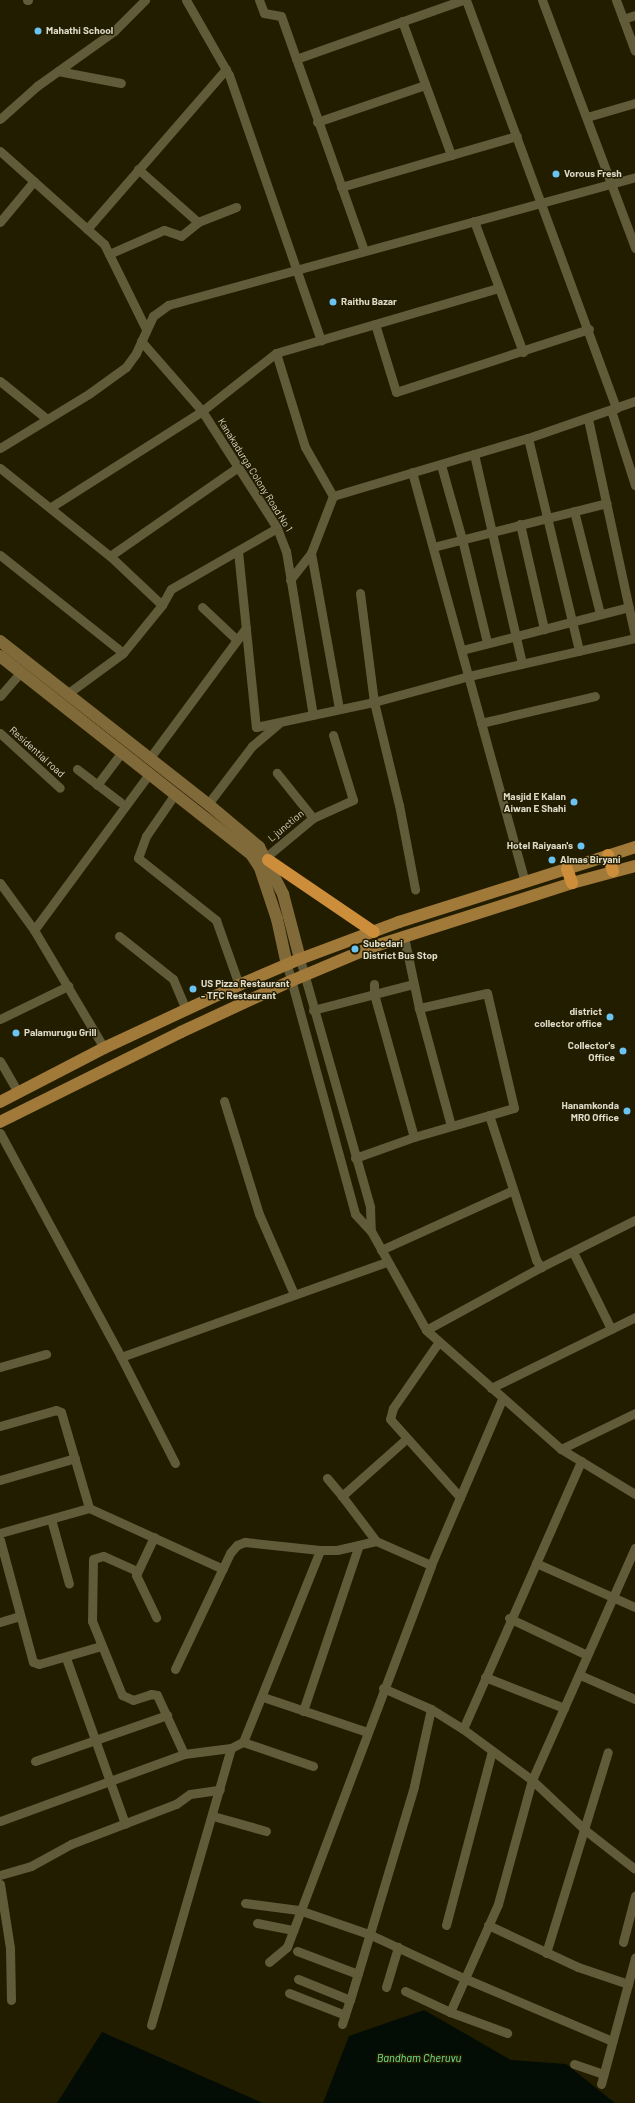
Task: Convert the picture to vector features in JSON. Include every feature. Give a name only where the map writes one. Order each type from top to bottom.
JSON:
[{"type":"highway","points":[[608,855],[613,871]]},
{"type":"highway","points":[[267,858],[374,932]]},
{"type":"highway","points":[[567,869],[572,883]]},
{"type":"main road","points":[[0,1102],[104,1048],[239,984],[300,959],[374,932],[635,847]]},
{"type":"main road","points":[[0,1122],[291,981],[372,947],[572,883],[635,866]]},
{"type":"street","points":[[0,119],[58,71],[114,31],[145,0]]},
{"type":"street","points":[[186,0],[226,69],[321,340]]},
{"type":"street","points":[[259,0],[264,13],[281,16],[317,122],[364,251]]},
{"type":"street","points":[[296,59],[462,0]]},
{"type":"street","points":[[466,0],[589,329],[635,485]]},
{"type":"street","points":[[542,0],[635,248]]},
{"type":"street","points":[[616,0],[635,51]]},
{"type":"street","points":[[623,19],[635,15]]},
{"type":"street","points":[[402,21],[451,155]]},
{"type":"street","points":[[87,229],[226,69]]},
{"type":"street","points":[[58,71],[121,83]]},
{"type":"street","points":[[317,122],[425,85]]},
{"type":"street","points":[[587,117],[635,103]]},
{"type":"street","points":[[341,188],[517,136]]},
{"type":"street","points":[[0,151],[104,244],[146,328]]},
{"type":"street","points":[[138,169],[198,222]]},
{"type":"street","points":[[0,448],[90,393],[126,367],[136,353],[146,328],[153,316],[168,305],[635,177]]},
{"type":"street","points":[[0,222],[34,181]]},
{"type":"street","points":[[109,254],[164,230],[181,236],[198,222],[236,206]]},
{"type":"street","points":[[474,221],[523,352]]},
{"type":"street","points":[[51,507],[202,411],[276,354],[498,288]]},
{"type":"street","points":[[375,324],[396,392],[523,352],[589,329]]},
{"type":"street","name":"Kanakadurga Colony Road No 1","points":[[141,341],[202,411],[277,528],[286,551],[313,715]]},
{"type":"street","points":[[276,354],[305,447],[333,496],[312,553],[290,580]]},
{"type":"street","points":[[0,381],[48,419]]},
{"type":"street","points":[[333,496],[528,438],[588,419],[635,401]]},
{"type":"street","points":[[238,551],[256,727],[374,702],[469,676],[635,637],[588,419]]},
{"type":"street","points":[[528,438],[579,651]]},
{"type":"street","points":[[474,454],[522,664]]},
{"type":"street","points":[[441,465],[462,539],[488,642]]},
{"type":"street","points":[[110,556],[238,467]]},
{"type":"street","points":[[0,468],[51,507],[110,556],[162,605]]},
{"type":"street","points":[[412,472],[525,882]]},
{"type":"street","points":[[433,547],[607,503]]},
{"type":"street","points":[[574,511],[600,614]]},
{"type":"street","points":[[520,524],[544,629]]},
{"type":"street","points":[[67,694],[123,653],[162,605],[171,589],[277,528]]},
{"type":"street","points":[[312,553],[339,709]]},
{"type":"street","points":[[0,555],[123,653]]},
{"type":"street","points":[[360,593],[374,702],[399,805],[415,889]]},
{"type":"street","points":[[202,607],[237,640]]},
{"type":"street","points":[[462,650],[488,642],[629,607]]},
{"type":"street","points":[[149,759],[246,628]]},
{"type":"street","points":[[0,641],[208,804],[259,847],[267,858],[283,894],[313,1010],[370,1206],[371,1231]]},
{"type":"street","points":[[0,656],[256,860],[277,918],[291,981],[355,1214],[371,1231],[386,1262],[426,1330],[438,1343],[561,1449],[635,1494]]},
{"type":"street","points":[[0,696],[21,672]]},
{"type":"street","points":[[481,723],[595,696]]},
{"type":"street","points":[[208,804],[252,746],[279,722]]},
{"type":"street","name":"Residential road","points":[[0,733],[60,788]]},
{"type":"street","points":[[313,818],[353,800],[333,735]]},
{"type":"street","points":[[97,785],[121,753]]},
{"type":"street","points":[[77,769],[120,802]]},
{"type":"street","name":"L junction","points":[[267,858],[313,818],[277,773]]},
{"type":"street","points":[[34,930],[148,774]]},
{"type":"street","points":[[175,794],[146,836],[138,858],[216,920],[239,984]]},
{"type":"street","points":[[0,884],[34,930],[104,1048]]},
{"type":"street","points":[[119,936],[173,979],[186,1010]]},
{"type":"street","points":[[404,937],[413,984],[450,1126]]},
{"type":"street","points":[[374,984],[374,994],[414,1137]]},
{"type":"street","points":[[313,1010],[413,984]]},
{"type":"street","points":[[0,1019],[68,986]]},
{"type":"street","points":[[355,1158],[414,1137],[514,1108],[487,993],[419,1008]]},
{"type":"street","points":[[0,1061],[18,1092]]},
{"type":"street","points":[[224,1101],[259,1214],[294,1294]]},
{"type":"street","points":[[489,1115],[536,1260],[541,1267]]},
{"type":"street","points":[[0,1133],[121,1357],[175,1463]]},
{"type":"street","points":[[381,1250],[513,1190]]},
{"type":"street","points":[[426,1330],[541,1267],[635,1220]]},
{"type":"street","points":[[573,1252],[611,1328]]},
{"type":"street","points":[[121,1357],[386,1262]]},
{"type":"street","points":[[491,1388],[635,1317]]},
{"type":"street","points":[[438,1343],[390,1414],[390,1419],[406,1439],[460,1497]]},
{"type":"street","points":[[0,1367],[46,1354]]},
{"type":"street","points":[[269,1962],[287,1947],[299,1910],[431,1565],[502,1399]]},
{"type":"street","points":[[0,1426],[56,1410],[61,1412],[89,1508]]},
{"type":"street","points":[[561,1449],[635,1413]]},
{"type":"street","points":[[342,1496],[406,1439]]},
{"type":"street","points":[[0,1480],[75,1458]]},
{"type":"street","points":[[463,1729],[509,1618],[536,1563],[581,1461]]},
{"type":"street","points":[[327,1478],[376,1541],[431,1565]]},
{"type":"street","points":[[0,1533],[89,1508],[223,1569]]},
{"type":"street","points":[[51,1519],[70,1584]]},
{"type":"street","points":[[154,1537],[137,1571],[137,1578],[156,1617]]},
{"type":"street","points":[[0,1540],[33,1662],[39,1664],[66,1658],[101,1646]]},
{"type":"street","points":[[175,1669],[230,1553],[237,1545],[246,1542],[320,1550],[359,1545],[376,1541]]},
{"type":"street","points":[[302,1711],[359,1545]]},
{"type":"street","points":[[450,2012],[466,1979],[498,1904],[532,1780],[580,1675],[587,1655],[635,1548]]},
{"type":"street","points":[[0,1821],[184,1754],[231,1748],[243,1742],[263,1696],[320,1550]]},
{"type":"street","points":[[137,1571],[103,1556],[93,1559],[90,1613],[101,1646],[122,1695],[133,1700],[154,1693],[167,1715],[184,1754]]},
{"type":"street","points":[[536,1563],[635,1607]]},
{"type":"street","points":[[0,1622],[20,1616]]},
{"type":"street","points":[[509,1618],[587,1655]]},
{"type":"street","points":[[66,1658],[125,1824]]},
{"type":"street","points":[[580,1675],[635,1699]]},
{"type":"street","points":[[485,1677],[564,1708]]},
{"type":"street","points":[[383,1688],[431,1709],[463,1729],[532,1780],[585,1830],[635,1869]]},
{"type":"street","points":[[263,1696],[302,1711],[367,1732]]},
{"type":"street","points":[[342,2024],[371,1935],[414,1786],[431,1709]]},
{"type":"street","points":[[35,1761],[167,1715]]},
{"type":"street","points":[[243,1742],[313,1766]]},
{"type":"street","points":[[151,2025],[213,1816],[231,1748]]},
{"type":"street","points":[[446,1925],[492,1750]]},
{"type":"street","points":[[546,1953],[608,1752]]},
{"type":"street","points":[[0,1875],[31,1866],[71,1844],[176,1804],[190,1794],[220,1790]]},
{"type":"street","points":[[213,1816],[266,1831]]},
{"type":"street","points":[[0,1884],[10,1948],[11,2000]]},
{"type":"street","points":[[623,1942],[635,1896]]},
{"type":"street","points":[[245,1903],[299,1910],[371,1935],[466,1979],[612,2041]]},
{"type":"street","points":[[257,1923],[293,1930]]},
{"type":"street","points":[[488,1925],[546,1953],[628,1984]]},
{"type":"street","points":[[386,1987],[398,1947]]},
{"type":"street","points":[[296,1950],[358,1974]]},
{"type":"street","points":[[601,2084],[635,1958]]},
{"type":"street","points":[[298,1979],[350,2000]]},
{"type":"street","points":[[405,1991],[450,2012],[507,2033]]},
{"type":"street","points":[[290,1993],[345,2015]]},
{"type":"street","points":[[574,2064],[603,2074]]},
{"type":"water","name":"Bandham Cheruvu","points":[[424,2010],[511,2060],[566,2064],[615,2103],[323,2103],[349,2036]]},
{"type":"water","points":[[102,2032],[263,2103],[57,2103]]},
{"type":"place","name":"Mahathi School","points":[[38,31]]},
{"type":"place","name":"Vorous Fresh","points":[[556,174]]},
{"type":"place","name":"Raithu Bazar","points":[[333,302]]},
{"type":"place","name":"Masjid E Kalan Aiwan E Shahi","points":[[574,802]]},
{"type":"place","name":"Hotel Raiyaan's","points":[[581,846]]},
{"type":"place","name":"Almas Biryani","points":[[552,860]]},
{"type":"place","name":"Subedari District Bus Stop","points":[[355,949]]},
{"type":"place","name":"US Pizza Restaurant - TFC Restaurant","points":[[193,989]]},
{"type":"place","name":"district collector office","points":[[610,1017]]},
{"type":"place","name":"Palamurugu Grill","points":[[16,1033]]},
{"type":"place","name":"Collector's Office","points":[[623,1051]]},
{"type":"place","name":"Hanamkonda MRO Office","points":[[627,1111]]}]
